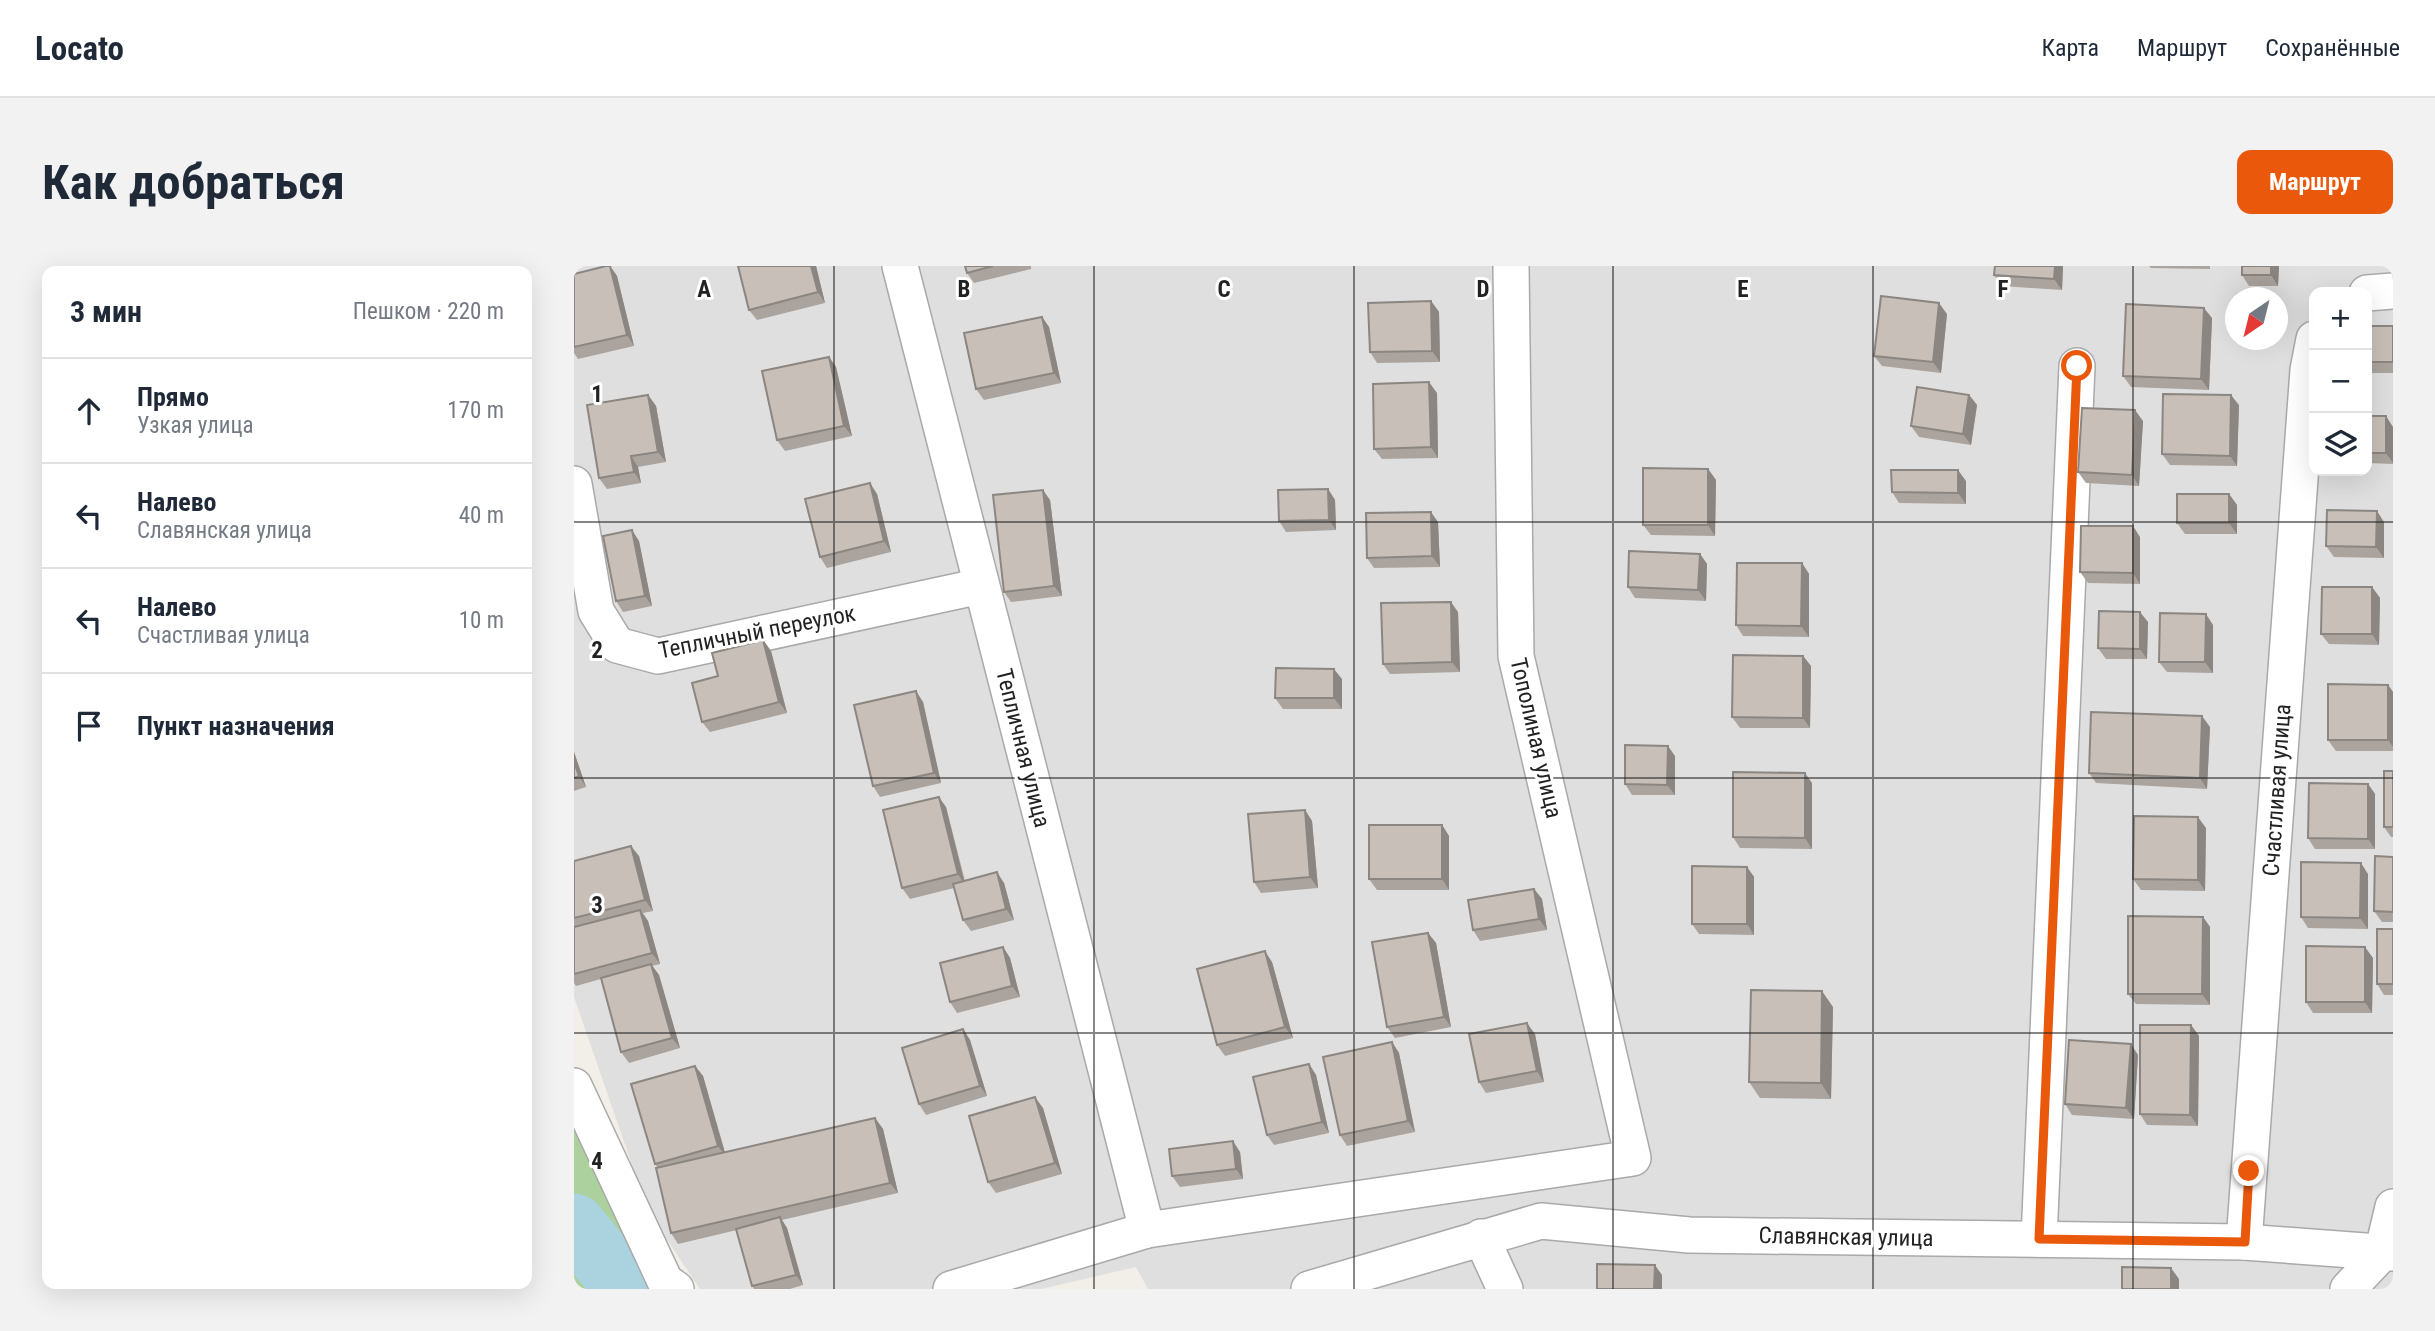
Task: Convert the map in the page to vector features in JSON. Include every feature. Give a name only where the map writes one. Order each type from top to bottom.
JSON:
[{"type":"street","name":"Тепличная улица","points":[[900,266],[1146,1230]]},
{"type":"street","name":"Тополиная улица","points":[[1146,1230],[1633,1158],[1516,656],[1511,266]]},
{"type":"street","points":[[2372,292],[2393,290]]},
{"type":"street","name":"Счастливая улица","points":[[2245,1242],[2308,370],[2312,350]]},
{"type":"street","points":[[2039,1239],[2077,366]]},
{"type":"street","name":"Тепличный переулок","points":[[574,484],[596,611],[617,645],[658,656],[981,586]]},
{"type":"street","points":[[574,1086],[665,1281],[676,1289]]},
{"type":"street","points":[[2348,1289],[2387,1253],[2393,1207]]},
{"type":"street","name":"Славянская улица","points":[[1309,1289],[1541,1221],[1689,1235],[2245,1242],[2387,1253]]},
{"type":"street","points":[[951,1289],[1146,1230]]},
{"type":"street","points":[[1481,1237],[1505,1289]]},
{"type":"shaded area","points":[[574,266],[2393,266],[2393,1289],[1148,1289],[1136,1267],[1041,1289],[700,1289],[648,1211],[574,997]]},
{"type":"green space","points":[[574,1126],[662,1289],[574,1289]]},
{"type":"building","points":[[610,266],[627,335],[574,347],[574,274]]},
{"type":"building","points":[[738,266],[811,266],[818,292],[749,310]]},
{"type":"building","points":[[965,266],[993,266],[967,273]]},
{"type":"building","points":[[1995,266],[2055,266],[2054,279],[1994,275]]},
{"type":"building","points":[[2242,266],[2271,266],[2271,275],[2242,275]]},
{"type":"building","points":[[1881,296],[1939,303],[1933,362],[1874,356]]},
{"type":"building","points":[[1431,301],[1432,351],[1370,352],[1368,303]]},
{"type":"building","points":[[2126,304],[2204,308],[2201,379],[2123,376]]},
{"type":"building","points":[[1042,317],[1054,373],[976,389],[964,333]]},
{"type":"building","points":[[2372,326],[2393,326],[2393,362],[2372,362]]},
{"type":"building","points":[[829,357],[844,426],[777,440],[762,371]]},
{"type":"building","points":[[1429,382],[1431,447],[1374,449],[1373,384]]},
{"type":"building","points":[[1917,387],[1969,395],[1963,434],[1911,426]]},
{"type":"building","points":[[2163,394],[2231,395],[2230,456],[2162,454]]},
{"type":"building","points":[[648,395],[658,452],[631,456],[634,472],[599,478],[587,405]]},
{"type":"building","points":[[2082,408],[2135,410],[2132,475],[2078,472]]},
{"type":"building","points":[[2372,416],[2386,416],[2386,453],[2372,453]]},
{"type":"building","points":[[1643,468],[1708,469],[1708,525],[1643,525]]},
{"type":"building","points":[[1891,470],[1958,470],[1958,493],[1892,492]]},
{"type":"building","points":[[870,483],[884,541],[820,557],[805,499]]},
{"type":"building","points":[[1328,489],[1329,520],[1279,521],[1278,490]]},
{"type":"building","points":[[1043,490],[1054,586],[1004,592],[993,495]]},
{"type":"building","points":[[2177,494],[2229,494],[2229,523],[2177,523]]},
{"type":"building","points":[[2327,510],[2377,511],[2376,547],[2326,546]]},
{"type":"building","points":[[1431,512],[1432,556],[1367,558],[1366,513]]},
{"type":"building","points":[[2081,526],[2133,526],[2133,573],[2080,572]]},
{"type":"building","points":[[632,530],[645,596],[616,601],[603,536]]},
{"type":"building","points":[[1629,551],[1700,554],[1698,590],[1628,587]]},
{"type":"building","points":[[1737,563],[1802,563],[1801,626],[1736,625]]},
{"type":"building","points":[[2322,587],[2372,587],[2372,634],[2321,634]]},
{"type":"building","points":[[1451,602],[1452,662],[1383,664],[1381,603]]},
{"type":"building","points":[[2099,611],[2140,612],[2140,649],[2098,648]]},
{"type":"building","points":[[2160,613],[2206,614],[2205,662],[2159,662]]},
{"type":"building","points":[[763,640],[779,702],[702,722],[692,683],[718,676],[712,653]]},
{"type":"building","points":[[1733,655],[1803,656],[1803,718],[1732,717]]},
{"type":"building","points":[[1276,668],[1334,669],[1334,698],[1275,698]]},
{"type":"building","points":[[2328,684],[2388,685],[2388,740],[2328,740]]},
{"type":"building","points":[[916,691],[934,773],[873,786],[854,705]]},
{"type":"building","points":[[2091,712],[2202,716],[2200,778],[2089,773]]},
{"type":"building","points":[[1625,745],[1668,746],[1667,785],[1625,784]]},
{"type":"building","points":[[574,762],[579,776],[574,778]]},
{"type":"building","points":[[2384,771],[2393,771],[2393,827],[2384,827]]},
{"type":"building","points":[[1733,772],[1805,773],[1805,838],[1733,837]]},
{"type":"building","points":[[2309,783],[2368,784],[2368,839],[2308,838]]},
{"type":"building","points":[[939,797],[958,874],[902,888],[883,810]]},
{"type":"building","points":[[1305,810],[1310,877],[1254,882],[1248,814]]},
{"type":"building","points":[[2134,816],[2198,817],[2198,880],[2133,879]]},
{"type":"building","points":[[1369,825],[1442,825],[1442,879],[1369,879]]},
{"type":"building","points":[[631,846],[645,900],[574,918],[574,861]]},
{"type":"building","points":[[2375,856],[2393,857],[2393,912],[2374,911]]},
{"type":"building","points":[[2301,862],[2361,863],[2360,918],[2301,917]]},
{"type":"building","points":[[1692,866],[1747,867],[1747,924],[1692,924]]},
{"type":"building","points":[[997,872],[1006,909],[963,920],[953,884]]},
{"type":"building","points":[[1534,889],[1539,919],[1473,930],[1468,900]]},
{"type":"building","points":[[640,910],[652,953],[574,974],[574,927]]},
{"type":"building","points":[[2128,916],[2203,917],[2202,994],[2128,994]]},
{"type":"building","points":[[2377,929],[2393,929],[2393,984],[2377,984]]},
{"type":"building","points":[[1428,933],[1444,1017],[1387,1027],[1372,942]]},
{"type":"building","points":[[2306,946],[2365,947],[2365,1002],[2306,1002]]},
{"type":"building","points":[[1003,947],[1012,986],[950,1002],[940,963]]},
{"type":"building","points":[[1265,951],[1285,1027],[1217,1045],[1197,969]]},
{"type":"building","points":[[651,964],[672,1038],[621,1052],[601,978]]},
{"type":"building","points":[[1751,990],[1822,991],[1821,1083],[1749,1082]]},
{"type":"building","points":[[1527,1023],[1537,1071],[1479,1082],[1469,1034]]},
{"type":"building","points":[[2140,1025],[2191,1025],[2190,1115],[2140,1114]]},
{"type":"building","points":[[963,1029],[980,1086],[919,1104],[902,1048]]},
{"type":"building","points":[[2069,1040],[2131,1044],[2126,1108],[2065,1104]]},
{"type":"building","points":[[1392,1042],[1408,1121],[1340,1135],[1323,1057]]},
{"type":"building","points":[[1309,1064],[1322,1122],[1267,1135],[1253,1077]]},
{"type":"building","points":[[695,1066],[718,1146],[655,1164],[631,1084]]},
{"type":"building","points":[[1035,1097],[1055,1163],[988,1182],[969,1116]]},
{"type":"building","points":[[875,1118],[890,1183],[671,1233],[656,1168]]},
{"type":"building","points":[[1233,1141],[1236,1169],[1172,1176],[1169,1149]]},
{"type":"building","points":[[780,1217],[796,1275],[752,1286],[736,1229]]},
{"type":"building","points":[[1597,1264],[1655,1265],[1654,1289],[1597,1289]]},
{"type":"building","points":[[2122,1267],[2171,1268],[2171,1289],[2122,1289]]},
{"type":"waterway","points":[[574,1225],[627,1289]]},
{"type":"route","points":[[2077,366],[2039,1239],[2245,1242],[2249,1171]]}]
